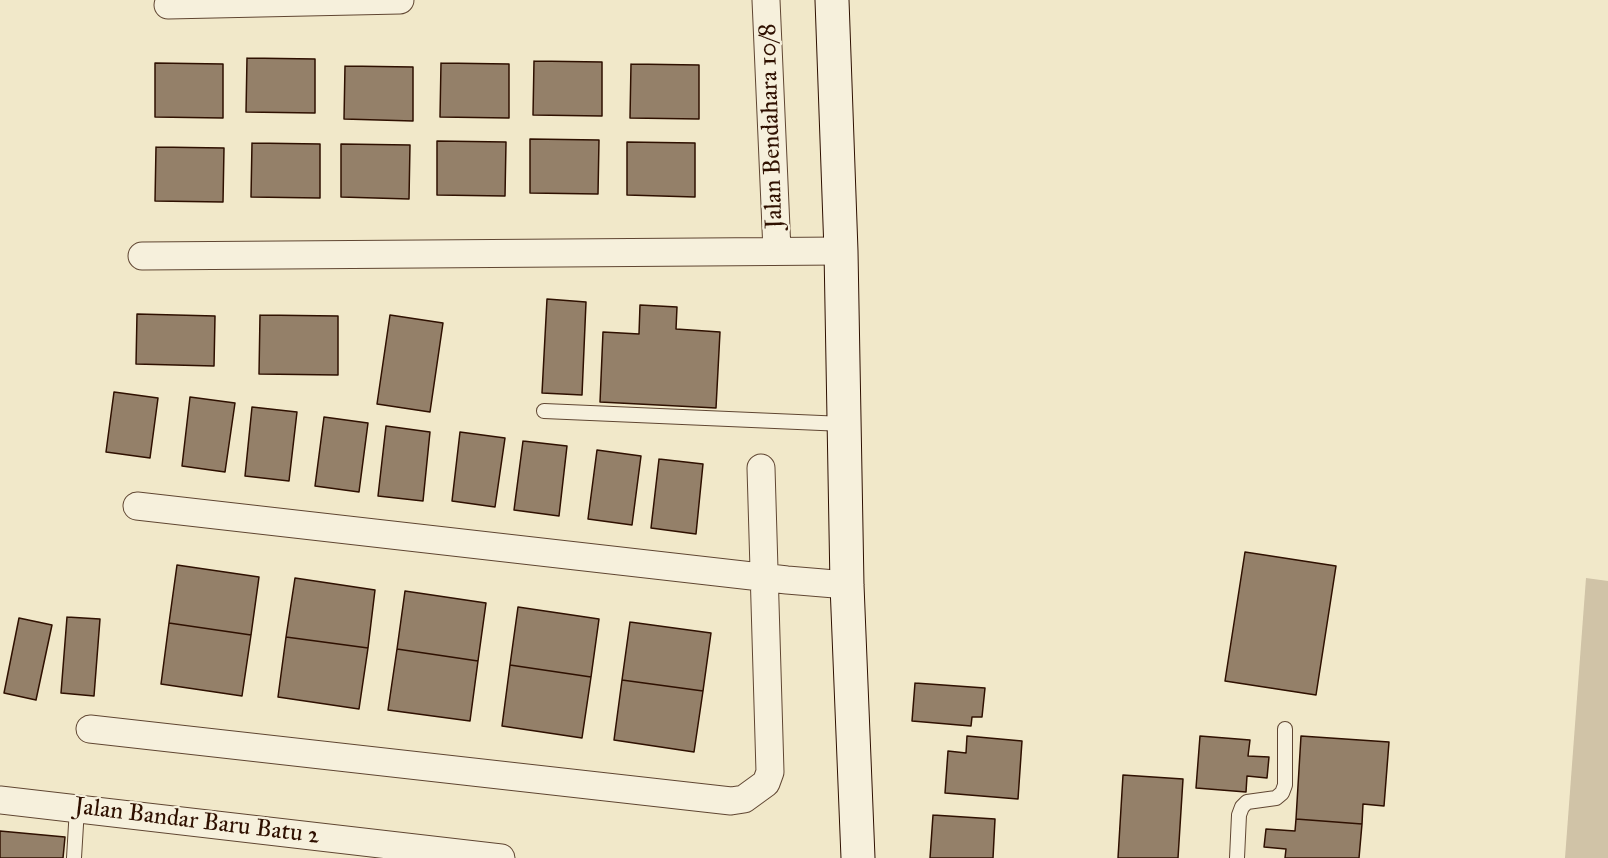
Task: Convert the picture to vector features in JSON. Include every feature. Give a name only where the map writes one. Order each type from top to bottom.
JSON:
[{"type":"street","points":[[168,5],[400,0]]},
{"type":"street","name":"Jalan Bendahara 10/8","points":[[766,0],[777,251]]},
{"type":"street","points":[[832,0],[841,251],[847,585],[858,858]]},
{"type":"street","points":[[142,256],[841,251]]},
{"type":"street","points":[[90,729],[731,801],[744,800],[766,783],[770,772],[761,468]]},
{"type":"street","points":[[137,506],[765,578],[847,585]]},
{"type":"street","name":"Jalan Bandar Baru Batu 2","points":[[0,800],[488,857]]},
{"type":"lane","points":[[543,411],[845,424]]},
{"type":"lane","points":[[1237,858],[1239,815],[1242,807],[1247,802],[1276,798],[1282,793],[1285,785],[1285,729]]},
{"type":"lane","points":[[74,858],[77,808]]},
{"type":"shaded area","points":[[1586,578],[1608,581],[1608,858],[1565,858]]},
{"type":"building","points":[[247,58],[315,59],[315,113],[246,112]]},
{"type":"building","points":[[534,61],[602,62],[602,116],[533,115]]},
{"type":"building","points":[[155,63],[223,64],[223,118],[155,117]]},
{"type":"building","points":[[441,63],[509,64],[509,118],[440,117]]},
{"type":"building","points":[[631,64],[699,65],[699,119],[630,118]]},
{"type":"building","points":[[345,66],[413,67],[413,121],[344,119]]},
{"type":"building","points":[[530,139],[599,140],[598,194],[530,193]]},
{"type":"building","points":[[437,141],[506,142],[505,196],[437,195]]},
{"type":"building","points":[[627,142],[695,143],[695,197],[627,195]]},
{"type":"building","points":[[252,143],[320,144],[320,198],[251,197]]},
{"type":"building","points":[[341,144],[410,145],[409,199],[341,197]]},
{"type":"building","points":[[156,147],[224,148],[223,202],[155,201]]},
{"type":"building","points":[[547,299],[586,302],[582,395],[542,393]]},
{"type":"building","points":[[640,305],[677,307],[676,329],[720,332],[716,408],[600,402],[603,332],[639,334]]},
{"type":"building","points":[[137,314],[215,316],[214,366],[136,364]]},
{"type":"building","points":[[260,315],[338,316],[338,375],[259,374]]},
{"type":"building","points":[[390,315],[443,323],[430,412],[377,404]]},
{"type":"building","points":[[114,392],[158,398],[150,458],[106,452]]},
{"type":"building","points":[[190,397],[235,403],[225,472],[182,466]]},
{"type":"building","points":[[252,407],[297,412],[289,481],[245,476]]},
{"type":"building","points":[[324,417],[368,423],[359,492],[315,486]]},
{"type":"building","points":[[386,426],[430,432],[423,501],[378,496]]},
{"type":"building","points":[[460,432],[505,438],[495,507],[452,501]]},
{"type":"building","points":[[523,441],[567,446],[559,516],[514,510]]},
{"type":"building","points":[[597,450],[641,456],[632,525],[588,519]]},
{"type":"building","points":[[659,459],[703,464],[696,534],[651,528]]},
{"type":"building","points":[[1245,552],[1336,566],[1316,695],[1225,681]]},
{"type":"building","points":[[177,565],[259,577],[251,635],[169,623]]},
{"type":"building","points":[[295,578],[375,590],[368,648],[286,637]]},
{"type":"building","points":[[405,591],[486,603],[478,661],[397,649]]},
{"type":"building","points":[[518,607],[599,619],[591,677],[510,665]]},
{"type":"building","points":[[67,617],[100,619],[94,696],[61,693]]},
{"type":"building","points":[[19,618],[52,625],[36,700],[4,693]]},
{"type":"building","points":[[630,622],[711,633],[703,691],[622,680]]},
{"type":"building","points":[[169,623],[251,635],[242,696],[161,684]]},
{"type":"building","points":[[286,637],[368,648],[359,709],[278,697]]},
{"type":"building","points":[[397,649],[478,661],[470,721],[388,710]]},
{"type":"building","points":[[510,665],[591,677],[582,738],[502,726]]},
{"type":"building","points":[[622,680],[703,691],[694,752],[614,740]]},
{"type":"building","points":[[915,683],[985,688],[982,717],[972,717],[971,726],[912,721]]},
{"type":"building","points":[[967,736],[1022,741],[1018,799],[945,793],[948,751],[966,753]]},
{"type":"building","points":[[1200,736],[1250,740],[1248,756],[1269,757],[1267,778],[1247,776],[1246,792],[1196,788]]},
{"type":"building","points":[[1301,736],[1389,742],[1384,806],[1363,804],[1362,824],[1296,819]]},
{"type":"building","points":[[1123,775],[1183,779],[1178,858],[1118,858]]},
{"type":"building","points":[[933,815],[995,819],[993,858],[930,858]]},
{"type":"building","points":[[1296,819],[1362,824],[1359,858],[1285,858],[1286,849],[1264,847],[1266,829],[1295,831]]},
{"type":"building","points":[[0,831],[65,837],[63,858],[0,858]]}]
